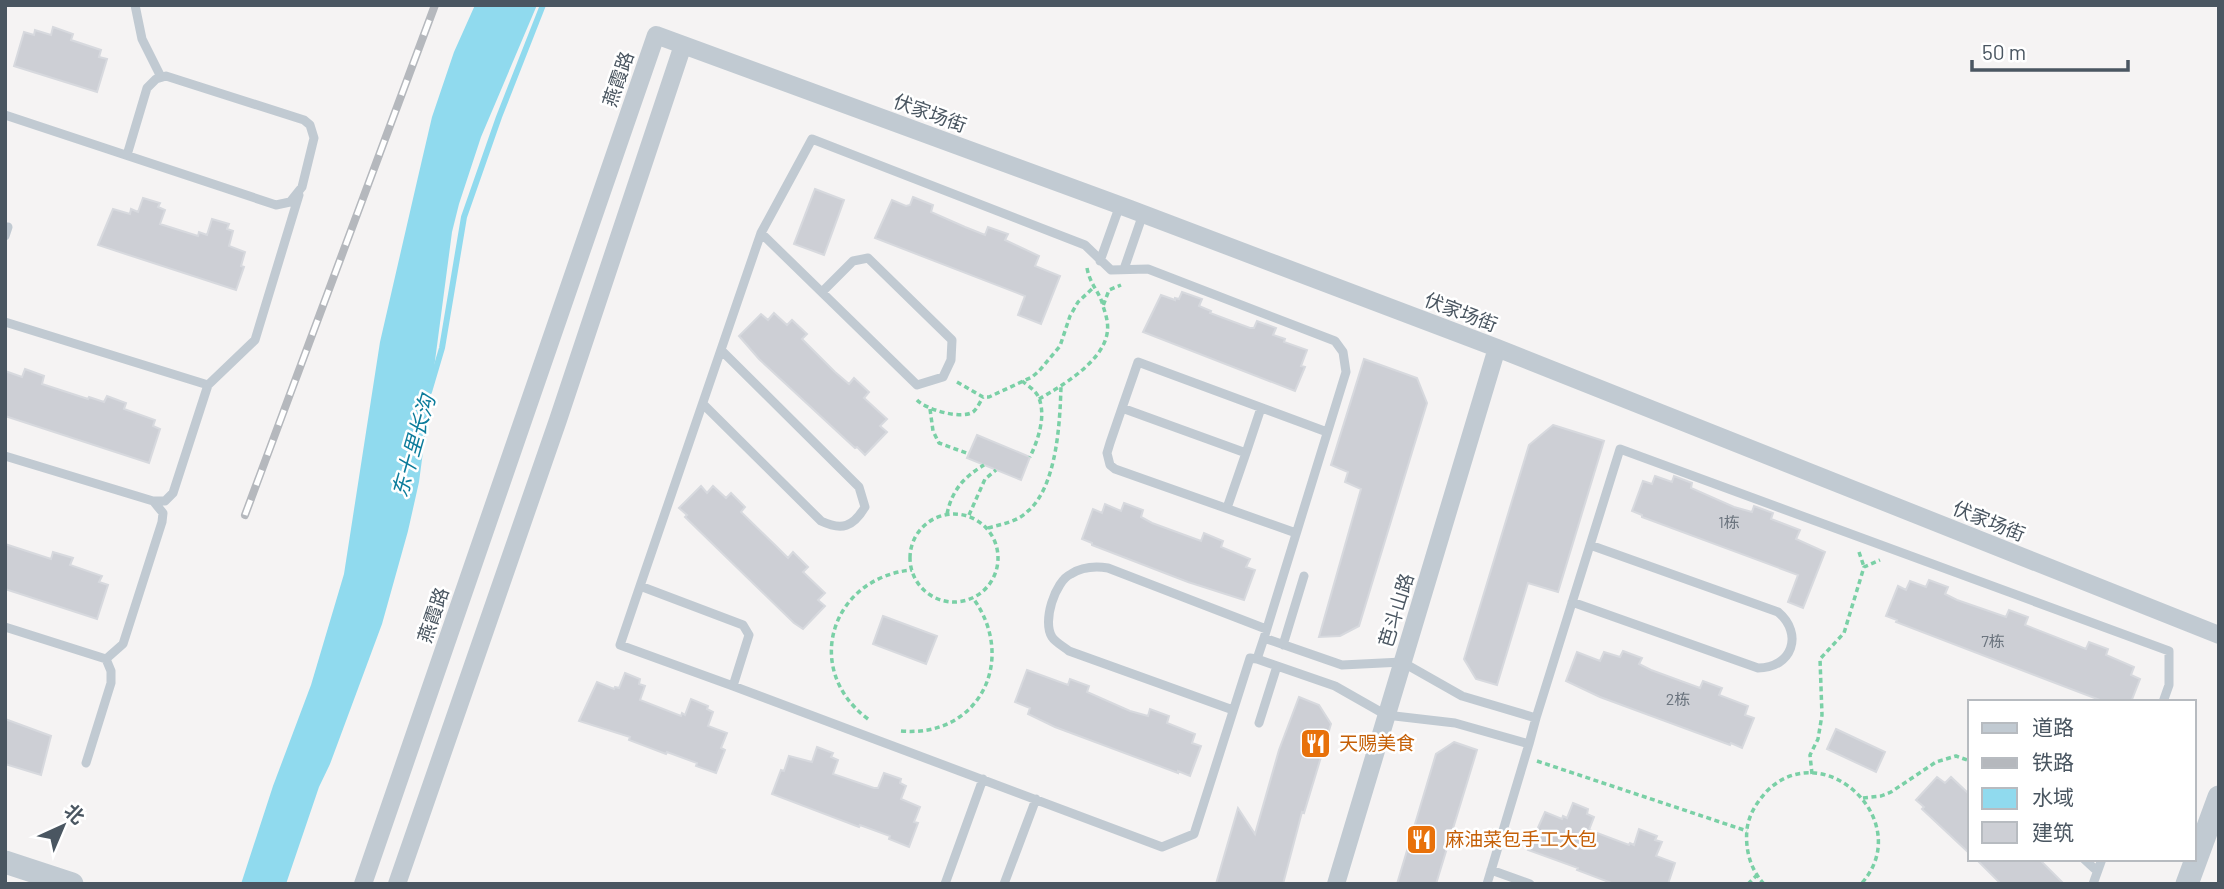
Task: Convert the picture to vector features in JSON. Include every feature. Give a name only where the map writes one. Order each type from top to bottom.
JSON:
[{"type":"street","name":"燕霞路","points":[[363,884],[656,34],[683,45]]},
{"type":"street","name":"伏家场街","points":[[683,45],[1120,205],[1497,348],[2219,635]]},
{"type":"street","points":[[397,884],[553,433],[683,45]]},
{"type":"street","name":"芭斗山路","points":[[1336,884],[1497,348]]},
{"type":"street","points":[[2196,860],[2219,797]]},
{"type":"street","points":[[2187,884],[2195,861]]},
{"type":"street","points":[[5,862],[72,884]]},
{"type":"lane","points":[[135,5],[142,39],[161,77]]},
{"type":"lane","points":[[5,456],[153,501],[165,502],[173,493],[208,385],[255,340],[314,144],[313,131],[304,120],[172,76],[161,77],[147,88],[127,155]]},
{"type":"lane","points":[[5,115],[276,205],[290,202],[299,193]]},
{"type":"lane","points":[[1257,659],[1346,372],[1343,352],[1335,341],[1148,269],[1111,270],[1085,245],[812,139],[761,233],[620,645],[1162,847],[1194,834],[1250,658],[1335,686],[1386,715],[1455,723],[1529,744]]},
{"type":"lane","points":[[1100,261],[1120,205]]},
{"type":"lane","points":[[1124,269],[1143,214]]},
{"type":"lane","points":[[5,227],[8,228],[5,236]]},
{"type":"lane","points":[[761,233],[916,385],[943,377],[951,360],[952,340],[868,258],[853,261],[822,292]]},
{"type":"lane","points":[[5,322],[208,385]]},
{"type":"lane","points":[[703,404],[821,521],[835,527],[846,527],[857,520],[865,507],[859,487],[721,350]]},
{"type":"lane","points":[[1296,533],[1115,469],[1110,465],[1107,453],[1110,443],[1138,362],[1327,432]]},
{"type":"lane","points":[[1122,408],[1246,453]]},
{"type":"lane","points":[[1227,508],[1261,408]]},
{"type":"lane","points":[[1487,884],[1620,449],[2169,651],[2169,685],[2164,700]]},
{"type":"lane","points":[[106,659],[123,644],[162,522],[163,513],[153,501]]},
{"type":"lane","points":[[1572,602],[1758,668],[1775,666],[1792,645],[1790,626],[1778,612],[1590,545]]},
{"type":"lane","points":[[1233,710],[1069,651],[1052,638],[1047,623],[1048,614],[1063,579],[1069,574],[1097,566],[1108,568],[1265,634],[1283,645],[1342,665],[1402,662],[1462,696],[1536,718]]},
{"type":"lane","points":[[1283,645],[1304,576]]},
{"type":"lane","points":[[640,586],[743,625],[749,635],[733,686]]},
{"type":"lane","points":[[5,627],[106,659],[111,671],[111,683],[86,762]]},
{"type":"lane","points":[[1259,723],[1277,666]]},
{"type":"lane","points":[[945,884],[983,779]]},
{"type":"lane","points":[[1004,884],[1036,799]]},
{"type":"lane","points":[[2086,861],[2097,871]]},
{"type":"lane","points":[[2093,884],[2101,861]]},
{"type":"lane","points":[[1491,870],[1530,884]]},
{"type":"path","points":[[943,377],[956,381],[983,397],[989,397],[1032,377],[1054,355],[1063,339],[1069,316],[1078,302],[1093,288]]},
{"type":"path","points":[[1039,399],[1086,366],[1107,337],[1108,323],[1103,306]]},
{"type":"path","points":[[1021,381],[1036,393],[1039,399],[1040,427],[1030,457]]},
{"type":"path","points":[[916,385],[915,397],[919,403],[930,409],[964,415],[974,412],[983,397]]},
{"type":"path","points":[[988,528],[1015,520],[1041,498],[1054,453],[1061,386]]},
{"type":"path","points":[[930,409],[933,431],[939,443],[969,454]]},
{"type":"path","points":[[947,514],[960,483],[984,465]]},
{"type":"path","points":[[969,516],[985,479],[996,470]]},
{"type":"path","points":[[947,514],[969,516],[988,528],[998,550],[996,573],[983,592],[973,598],[950,602],[938,599],[920,584],[912,570],[911,551],[914,540],[927,523],[947,514]]},
{"type":"path","points":[[1812,774],[1810,755],[1818,739],[1822,715],[1819,659],[1844,633],[1864,567],[1898,551]]},
{"type":"path","points":[[874,722],[853,707],[836,677],[831,644],[835,627],[847,604],[864,586],[895,572],[912,570]]},
{"type":"path","points":[[898,731],[932,730],[948,724],[975,704],[984,689],[990,674],[993,647],[987,621],[973,598]]},
{"type":"path","points":[[1863,798],[1891,792],[1936,762],[1956,756],[1968,760]]},
{"type":"path","points":[[1525,757],[1747,831]]},
{"type":"path","points":[[1764,884],[1748,853],[1747,831],[1753,810],[1771,788],[1790,777],[1812,774],[1840,780],[1863,798],[1877,825],[1878,839],[1872,868],[1861,884]]},
{"type":"path","points":[[1748,884],[1758,876]]},
{"type":"water","points":[[475,5],[537,5],[481,137],[452,232],[419,482],[408,531],[382,624],[319,787],[286,884],[241,884],[273,786],[311,685],[344,574],[380,342],[432,117],[454,52]]},
{"type":"building","points":[[53,27],[73,34],[71,40],[101,50],[99,57],[107,59],[97,92],[14,66],[24,32],[34,35],[35,30],[51,35]]},
{"type":"building","points":[[815,189],[844,200],[824,255],[794,244]]},
{"type":"building","points":[[913,197],[933,205],[931,212],[985,235],[988,227],[1008,234],[1005,240],[1039,256],[1035,266],[1060,276],[1041,324],[1018,315],[1025,296],[875,238],[892,200],[906,206],[910,205]]},
{"type":"building","points":[[143,198],[160,203],[158,207],[165,210],[160,224],[198,236],[199,232],[207,235],[212,219],[229,224],[227,229],[233,231],[229,246],[245,252],[241,266],[244,267],[236,290],[98,245],[113,209],[130,214],[131,209],[138,212]]},
{"type":"building","points":[[1182,292],[1202,299],[1199,306],[1211,311],[1210,313],[1250,328],[1254,328],[1257,321],[1276,328],[1273,335],[1307,350],[1301,366],[1305,367],[1295,391],[1143,332],[1161,295],[1175,300],[1179,299]]},
{"type":"building","points":[[774,313],[787,325],[792,320],[807,334],[802,339],[849,384],[854,378],[869,392],[864,398],[887,419],[880,426],[887,432],[865,455],[759,359],[739,336],[761,314],[768,320]]},
{"type":"building","points":[[1364,359],[1417,378],[1427,403],[1359,626],[1340,636],[1319,637],[1361,489],[1345,482],[1348,472],[1331,465]]},
{"type":"building","points":[[25,369],[44,376],[42,384],[104,402],[107,396],[126,403],[124,409],[155,420],[153,426],[160,429],[149,463],[5,416],[5,371],[22,377]]},
{"type":"building","points":[[1553,425],[1604,441],[1558,592],[1528,583],[1497,685],[1476,679],[1464,659],[1529,445]]},
{"type":"building","points":[[977,435],[1030,457],[1021,480],[967,458]]},
{"type":"building","points":[[1655,476],[1672,482],[1674,476],[1692,483],[1691,488],[1734,507],[1752,512],[1754,506],[1773,513],[1771,519],[1800,530],[1796,539],[1825,552],[1803,608],[1788,602],[1798,575],[1632,511],[1643,481],[1652,484]]},
{"type":"building","points":[[701,486],[707,493],[713,486],[726,498],[731,493],[745,507],[741,512],[788,558],[793,552],[808,567],[803,572],[825,593],[818,600],[825,606],[803,629],[685,517],[687,515],[679,508]]},
{"type":"building","points":[[1124,503],[1143,510],[1141,517],[1152,523],[1201,541],[1204,533],[1223,541],[1221,547],[1250,559],[1246,567],[1255,570],[1244,600],[1188,582],[1082,539],[1093,509],[1102,513],[1105,504],[1121,511]]},
{"type":"building","points":[[5,544],[51,559],[53,552],[73,558],[70,565],[102,576],[99,582],[108,585],[97,619],[5,589]]},
{"type":"building","points":[[1929,580],[1948,587],[1945,594],[1957,600],[2006,617],[2009,610],[2028,617],[2025,625],[2086,649],[2089,642],[2108,649],[2106,655],[2134,667],[2131,675],[2140,679],[2132,700],[2100,700],[1886,616],[1898,586],[1906,590],[1910,581],[1926,587]]},
{"type":"building","points":[[883,616],[937,636],[926,664],[873,644]]},
{"type":"building","points":[[1623,651],[1642,658],[1639,664],[1651,670],[1700,688],[1703,681],[1722,688],[1719,695],[1748,706],[1745,715],[1754,718],[1742,748],[1600,697],[1566,681],[1577,652],[1600,661],[1604,652],[1620,657]]},
{"type":"building","points":[[1027,670],[1068,685],[1070,679],[1089,686],[1087,692],[1130,711],[1148,716],[1150,709],[1169,716],[1167,723],[1195,734],[1192,743],[1201,746],[1190,776],[1055,727],[1028,714],[1030,708],[1015,702]]},
{"type":"building","points":[[625,673],[640,679],[639,684],[645,686],[640,700],[681,716],[682,713],[685,715],[691,699],[708,706],[707,709],[713,712],[708,726],[727,733],[721,748],[725,750],[716,773],[696,766],[697,763],[629,740],[630,737],[579,721],[597,682],[614,689],[619,688]]},
{"type":"building","points":[[1299,697],[1319,705],[1331,724],[1304,813],[1302,812],[1283,884],[1216,884],[1238,808],[1255,834],[1279,750]]},
{"type":"building","points":[[5,719],[51,736],[41,775],[5,764]]},
{"type":"building","points":[[1836,729],[1885,752],[1876,772],[1827,749]]},
{"type":"building","points":[[1454,742],[1477,750],[1436,884],[1397,884],[1436,754]]},
{"type":"building","points":[[817,747],[833,753],[831,757],[838,760],[833,774],[874,788],[878,788],[884,773],[901,779],[900,783],[906,786],[901,799],[920,807],[914,822],[918,823],[909,847],[889,839],[890,836],[772,794],[789,756],[812,762]]},
{"type":"building","points":[[1937,777],[1945,783],[1951,777],[1968,793],[1968,852],[1922,809],[1924,807],[1916,800]]},
{"type":"building","points":[[1573,803],[1588,809],[1587,814],[1594,817],[1589,830],[1629,845],[1634,845],[1639,829],[1657,836],[1655,840],[1662,842],[1656,856],[1675,863],[1668,884],[1614,884],[1528,850],[1545,812],[1562,819],[1563,816],[1567,818]]},
{"type":"building","points":[[1978,861],[2041,861],[2064,884],[2001,884]]},
{"type":"waterway","name":"东十里长沟","points":[[429,392],[442,348],[464,217],[499,117],[543,5]]},
{"type":"railway","points":[[245,515],[435,5]]},
{"type":"place","name":"天赐美食","points":[[1316,743]]},
{"type":"place","name":"麻油菜包手工大包","points":[[1422,839]]}]
